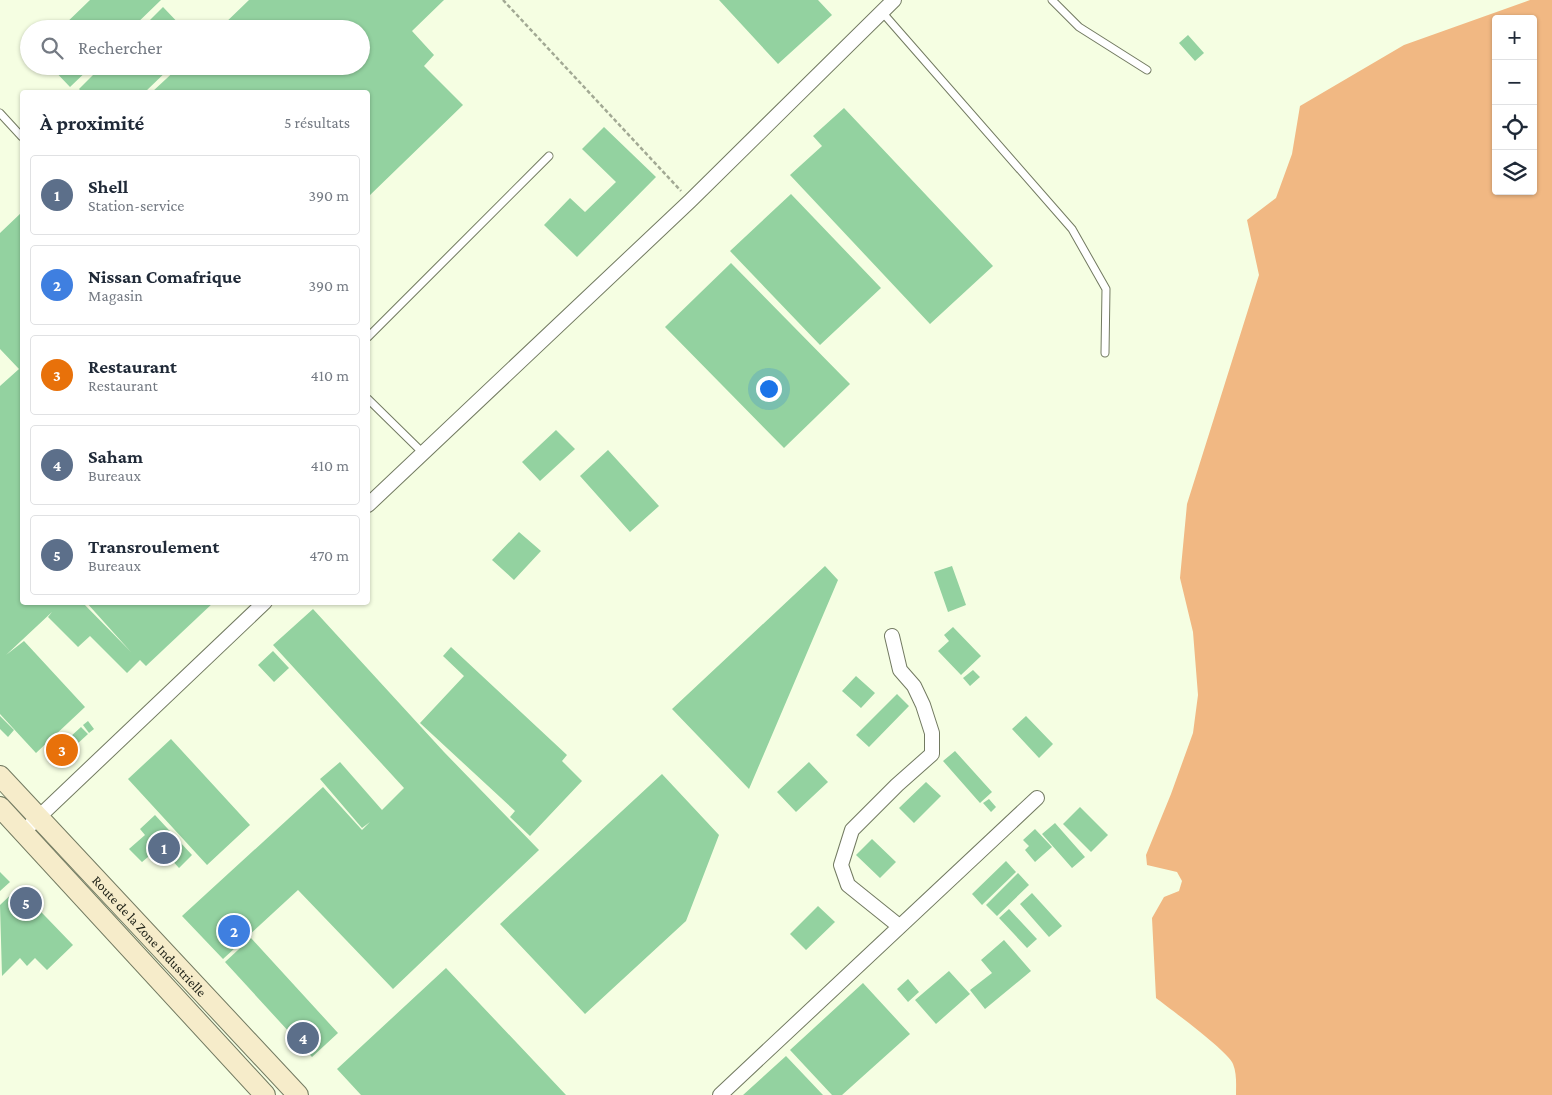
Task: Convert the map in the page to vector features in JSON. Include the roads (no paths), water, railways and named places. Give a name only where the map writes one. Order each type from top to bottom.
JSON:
[{"type":"main road","name":"Route de la Zone Industrielle","points":[[0,776],[298,1095]]},
{"type":"main road","name":"Route de la Zone Industrielle","points":[[0,807],[265,1095]]},
{"type":"street","points":[[370,503],[690,201],[894,0]]},
{"type":"street","points":[[23,832],[261,605]]},
{"type":"street","points":[[892,636],[900,670],[914,686],[923,705],[932,733],[932,754],[897,784],[852,830],[841,865],[848,885],[899,926]]},
{"type":"street","points":[[720,1095],[1037,798]]},
{"type":"lane","points":[[1052,0],[1079,28],[1147,70]]},
{"type":"lane","points":[[882,12],[1072,228],[1106,288],[1105,353]]},
{"type":"lane","points":[[0,113],[20,135]]},
{"type":"lane","points":[[370,335],[549,156]]},
{"type":"lane","points":[[370,401],[423,453]]},
{"type":"place","name":"Restaurant","points":[[62,750]]},
{"type":"place","name":"Shell","points":[[164,848]]},
{"type":"place","name":"Transroulement","points":[[26,903]]},
{"type":"place","name":"Nissan Comafrique","points":[[234,931]]},
{"type":"place","name":"Saham","points":[[303,1038]]}]
